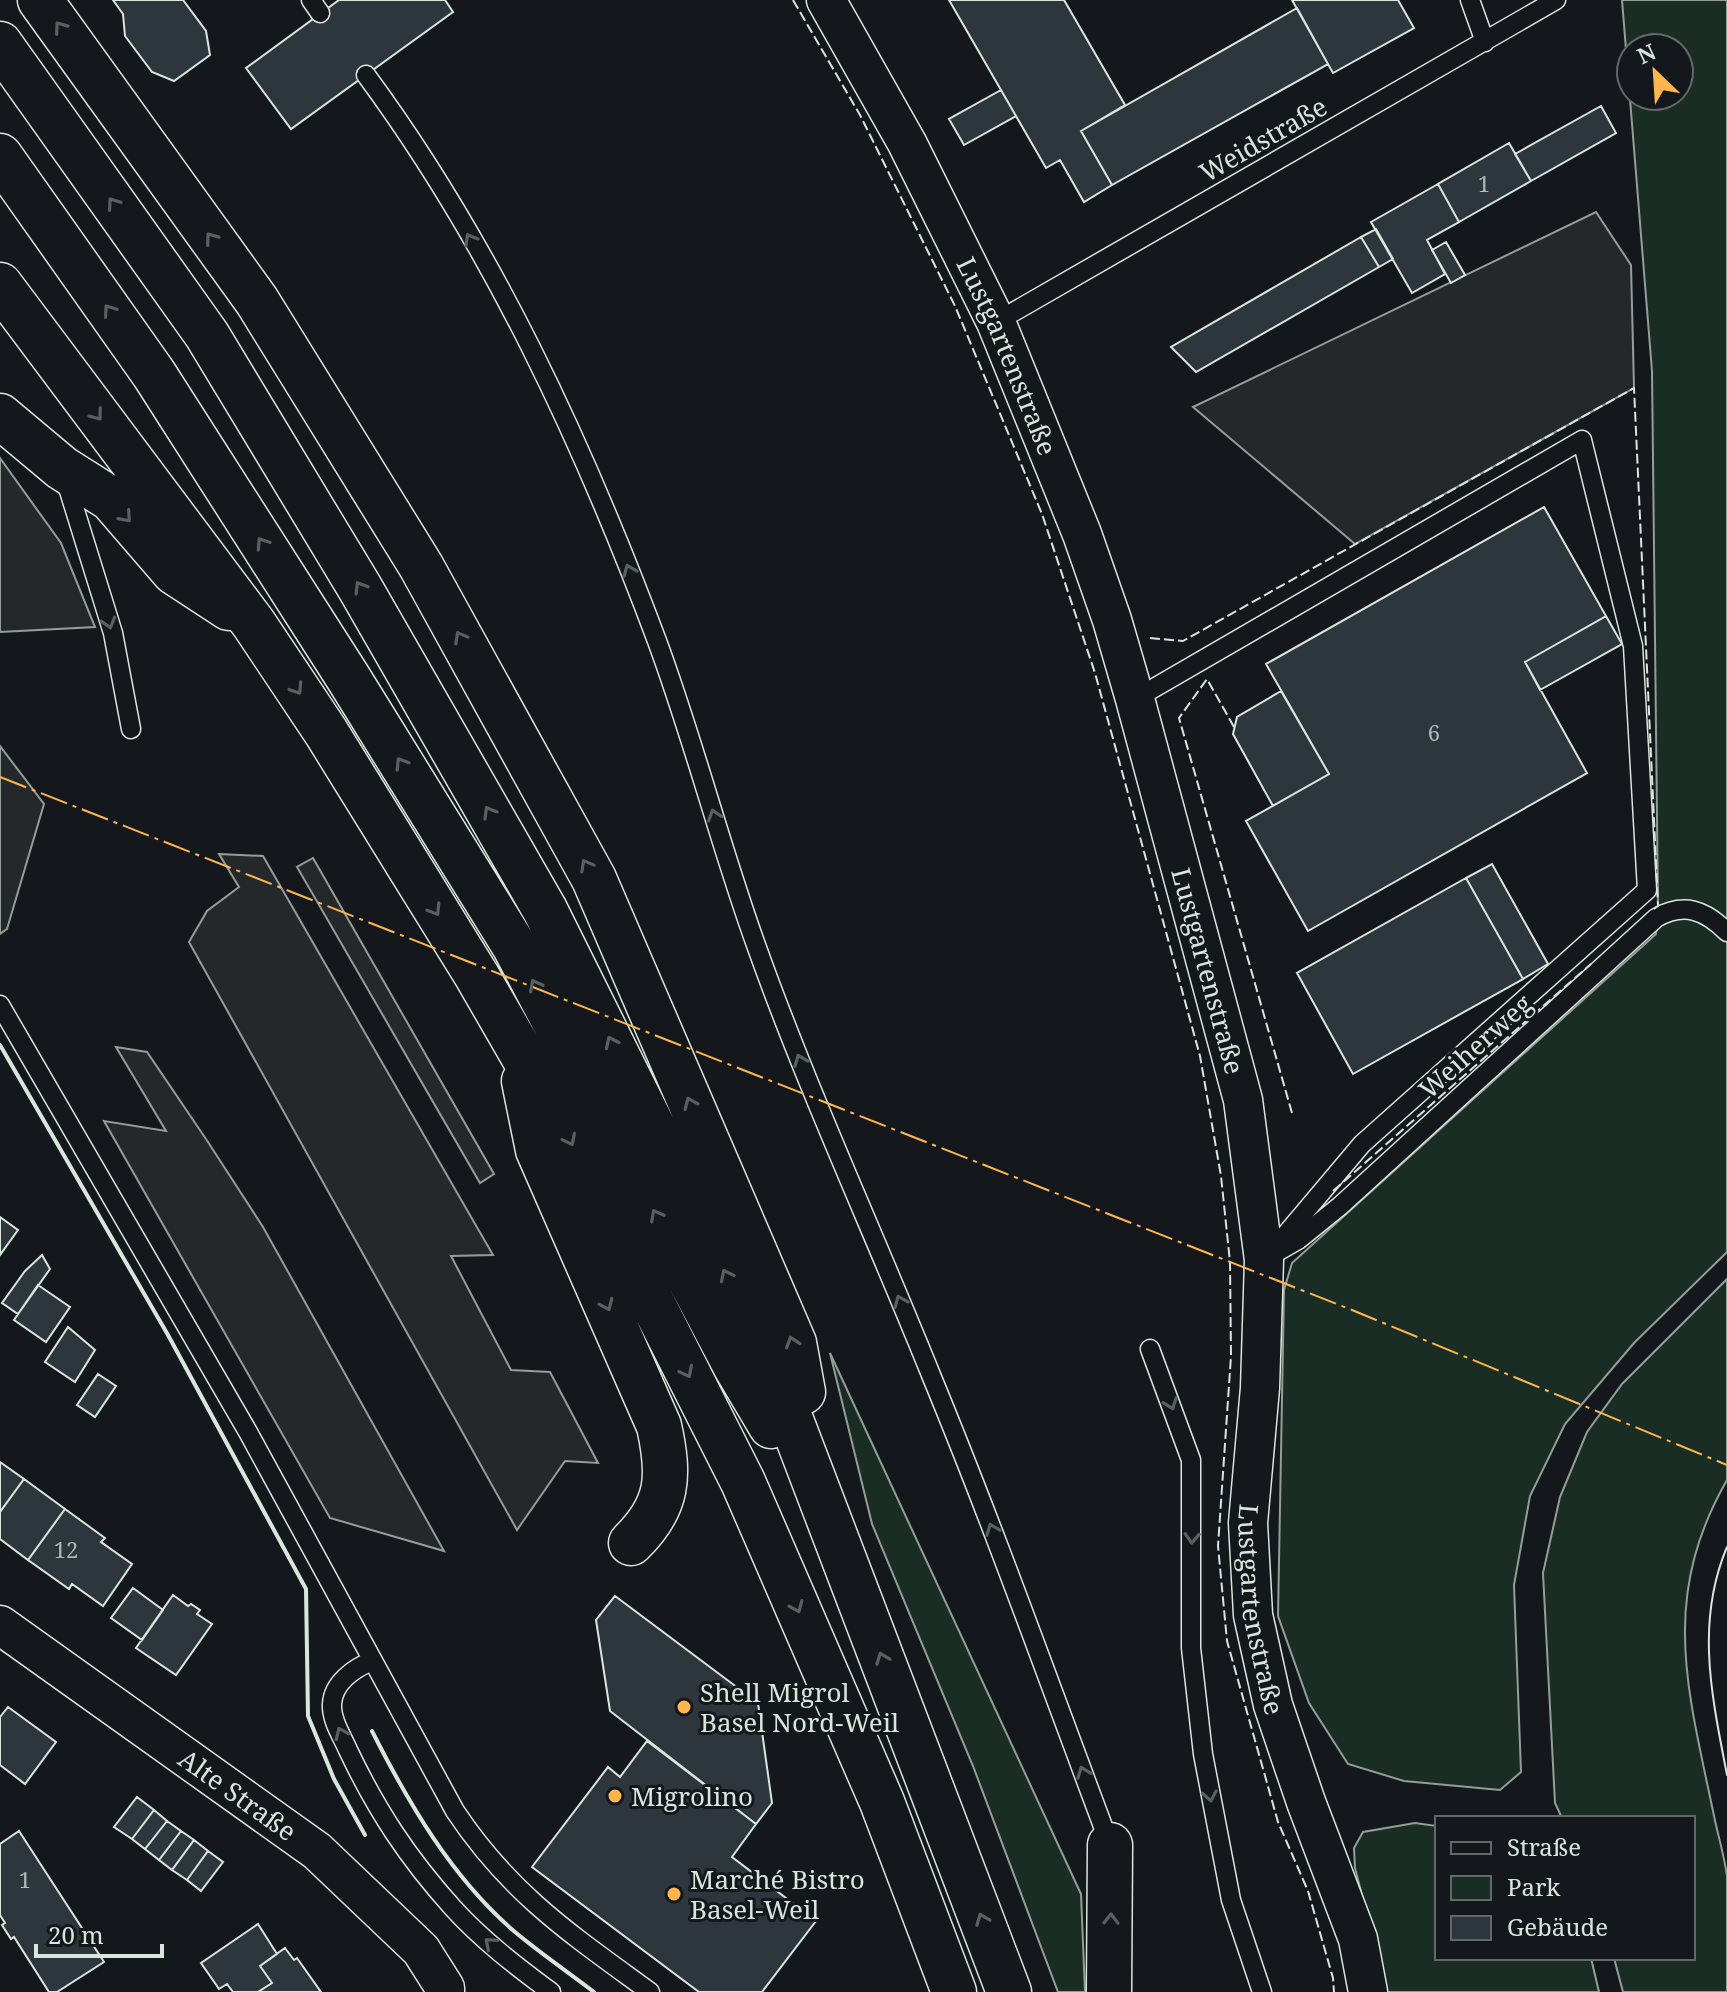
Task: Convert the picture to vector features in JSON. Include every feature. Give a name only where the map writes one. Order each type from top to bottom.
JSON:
[{"type":"highway","points":[[40,0],[257,301],[421,566],[594,879],[794,1343],[831,1528]]},
{"type":"highway","points":[[0,44],[207,335],[360,588],[545,910],[765,1352],[1009,1992]]},
{"type":"highway","points":[[0,156],[154,374],[349,679],[515,947],[736,1367],[831,1528]]},
{"type":"highway","points":[[0,285],[254,624],[326,732],[559,1118],[743,1482],[882,1802],[954,1992]]},
{"type":"highway","points":[[0,416],[62,468],[111,499],[174,572],[254,624]]},
{"type":"highway","points":[[518,1047],[538,1150],[659,1426],[665,1455],[663,1498],[646,1528],[631,1543]]},
{"type":"highway","points":[[1109,1992],[1110,1845]]},
{"type":"street","name":"Lustgartenstraße","points":[[826,0],[907,143],[996,322],[1082,534],[1135,699],[1243,1100],[1264,1260],[1260,1388],[1248,1523],[1253,1615],[1273,1705],[1358,1939],[1368,1992]]},
{"type":"street","name":"Alte Straße","points":[[0,1625],[317,1851],[421,1950],[445,1992]]},
{"type":"lane","points":[[1470,0],[1485,42]]},
{"type":"lane","name":"Weidstraße","points":[[996,322],[1556,0]]},
{"type":"lane","points":[[366,75],[413,138],[494,281],[585,457],[659,645],[756,944],[835,1149],[985,1511],[1110,1845]]},
{"type":"lane","points":[[1135,699],[1582,440],[1633,646],[1647,890],[1362,1144],[1264,1260]]},
{"type":"lane","points":[[62,468],[113,633],[131,729]]},
{"type":"lane","name":"Weiherweg","points":[[1264,1260],[1298,1240],[1340,1206],[1656,918],[1669,910],[1685,908],[1714,918],[1727,932]]},
{"type":"lane","points":[[0,1005],[248,1432],[439,1786],[490,1860],[538,1909],[650,1992]]},
{"type":"lane","points":[[1150,1349],[1191,1460],[1191,1648],[1203,1754],[1231,1900],[1262,1992]]},
{"type":"lane","points":[[372,1661],[358,1666],[347,1675],[332,1703],[334,1719],[380,1812],[403,1848],[454,1909],[487,1941],[551,1992]]},
{"type":"green space","points":[[1622,0],[1727,0],[1727,1252],[1634,1343],[1565,1424],[1530,1496],[1514,1585],[1521,1772],[1500,1790],[1404,1781],[1348,1764],[1309,1703],[1278,1616],[1284,1290],[1292,1263],[1656,934],[1652,371],[1631,112],[1695,112],[1695,32],[1625,32]]},
{"type":"green space","points":[[1727,1279],[1727,1480],[1706,1523],[1693,1564],[1686,1603],[1685,1643],[1695,1723],[1727,1876],[1727,1992],[1623,1992],[1615,1960],[1695,1960],[1695,1816],[1561,1816],[1555,1803],[1543,1573],[1560,1497],[1587,1432],[1622,1384]]},
{"type":"green space","points":[[830,1353],[1081,1894],[1085,1992],[1058,1992],[973,1766],[872,1524]]},
{"type":"green space","points":[[1415,1823],[1435,1826],[1435,1960],[1591,1960],[1599,1992],[1387,1992],[1355,1868],[1354,1848],[1363,1832]]},
{"type":"shaded area","points":[[1596,212],[1631,265],[1634,388],[1355,544],[1193,407]]},
{"type":"shaded area","points":[[0,458],[61,543],[95,627],[0,632]]},
{"type":"shaded area","points":[[0,746],[44,804],[7,929],[0,934]]},
{"type":"shaded area","points":[[219,854],[263,856],[493,1255],[451,1256],[511,1370],[550,1372],[598,1463],[565,1461],[517,1530],[189,942],[207,911],[239,887]]},
{"type":"shaded area","points":[[313,858],[494,1174],[480,1183],[297,867]]},
{"type":"shaded area","points":[[116,1047],[147,1052],[206,1139],[263,1227],[444,1551],[330,1518],[104,1121],[166,1131]]},
{"type":"building","points":[[113,0],[183,0],[206,31],[210,55],[174,81],[152,72],[125,36],[123,14]]},
{"type":"building","points":[[339,0],[445,0],[453,12],[291,129],[246,68]]},
{"type":"building","points":[[949,0],[1064,0],[1125,105],[1081,131],[1112,185],[1084,202],[1060,160],[1046,168]]},
{"type":"building","points":[[1292,0],[1398,0],[1414,28],[1333,73]]},
{"type":"building","points":[[1297,8],[1328,64],[1112,185],[1081,131]]},
{"type":"building","points":[[1001,90],[1016,116],[964,145],[949,119]]},
{"type":"building","points":[[1601,106],[1616,133],[1531,181],[1515,154]]},
{"type":"building","points":[[1509,143],[1531,181],[1459,222],[1438,184]]},
{"type":"building","points":[[1438,184],[1459,222],[1427,240],[1445,274],[1412,293],[1371,222]]},
{"type":"building","points":[[1376,229],[1393,259],[1379,267],[1361,237]]},
{"type":"building","points":[[1361,237],[1379,267],[1196,372],[1171,347]]},
{"type":"building","points":[[1446,242],[1465,275],[1451,283],[1432,250]]},
{"type":"building","points":[[1544,507],[1606,616],[1525,662],[1587,773],[1308,931],[1246,821],[1329,774],[1266,664]]},
{"type":"building","points":[[1606,616],[1622,644],[1540,690],[1525,662]]},
{"type":"building","points":[[1281,691],[1329,774],[1273,806],[1233,734],[1237,717]]},
{"type":"building","points":[[1492,864],[1548,964],[1523,979],[1466,878]]},
{"type":"building","points":[[1466,878],[1523,979],[1353,1074],[1297,973]]},
{"type":"building","points":[[0,1217],[18,1230],[0,1255]]},
{"type":"building","points":[[42,1255],[50,1269],[18,1314],[2,1303],[25,1271]]},
{"type":"building","points":[[38,1285],[70,1307],[46,1342],[14,1320]]},
{"type":"building","points":[[68,1327],[95,1350],[75,1382],[45,1362]]},
{"type":"building","points":[[98,1374],[116,1386],[95,1417],[77,1405]]},
{"type":"building","points":[[0,1462],[24,1479],[0,1512]]},
{"type":"building","points":[[24,1479],[65,1509],[28,1560],[0,1539],[0,1512]]},
{"type":"building","points":[[65,1509],[105,1538],[101,1542],[132,1564],[103,1606],[72,1584],[69,1589],[28,1560]]},
{"type":"building","points":[[133,1588],[163,1610],[142,1640],[111,1618]]},
{"type":"building","points":[[173,1595],[200,1610],[197,1614],[212,1624],[176,1675],[136,1648]]},
{"type":"building","name":"Shell Migrol Basel Nord-Weil","points":[[615,1596],[758,1703],[772,1803],[756,1824],[610,1711],[596,1620]]},
{"type":"building","points":[[8,1707],[56,1742],[25,1784],[0,1765],[0,1717]]},
{"type":"building","name":"Marché Bistro Basel-Weil","points":[[647,1741],[756,1824],[732,1857],[816,1921],[762,1992],[699,1992],[532,1867],[608,1767],[620,1777]]},
{"type":"building","points":[[137,1797],[154,1810],[132,1839],[114,1827]]},
{"type":"building","points":[[154,1810],[167,1821],[145,1849],[132,1839]]},
{"type":"building","points":[[167,1821],[181,1831],[159,1860],[145,1849]]},
{"type":"building","points":[[19,1831],[104,1962],[57,1992],[49,1992],[14,1937],[11,1939],[2,1925],[5,1923],[0,1915],[0,1844]]},
{"type":"building","points":[[181,1831],[194,1840],[172,1870],[159,1860]]},
{"type":"building","points":[[194,1840],[208,1851],[187,1880],[172,1870]]},
{"type":"building","points":[[208,1851],[223,1862],[201,1891],[187,1880]]},
{"type":"building","points":[[258,1924],[277,1954],[260,1966],[272,1983],[258,1992],[233,1992],[227,1984],[219,1989],[201,1963]]},
{"type":"building","points":[[285,1948],[294,1960],[297,1958],[321,1992],[258,1992],[272,1983],[260,1966]]},
{"type":"tram line","points":[[1727,1547],[1717,1575],[1709,1632],[1712,1689],[1727,1775]]},
{"type":"fence","points":[[793,0],[860,115],[955,306],[1042,514],[1095,673],[1200,1056],[1221,1176],[1230,1262],[1231,1356],[1218,1546],[1227,1641],[1278,1822],[1308,1891],[1333,1978],[1334,1992]]},
{"type":"fence","points":[[1150,638],[1183,641],[1634,388],[1658,906],[1651,911]]},
{"type":"fence","points":[[1234,727],[1207,679],[1179,718],[1292,1113]]},
{"type":"fence","points":[[1333,1191],[1591,964]]},
{"type":"wall","points":[[0,1045],[168,1335],[306,1589],[308,1716],[334,1779],[365,1835]]},
{"type":"wall","points":[[372,1731],[434,1839],[471,1888],[515,1932],[594,1992]]},
{"type":"power","points":[[0,777],[1352,1310],[1727,1465]]},
{"type":"place","name":"Shell Migrol Basel Nord-Weil","points":[[684,1707]]},
{"type":"place","name":"Migrolino","points":[[615,1796]]},
{"type":"place","name":"Marché Bistro Basel-Weil","points":[[674,1894]]}]
